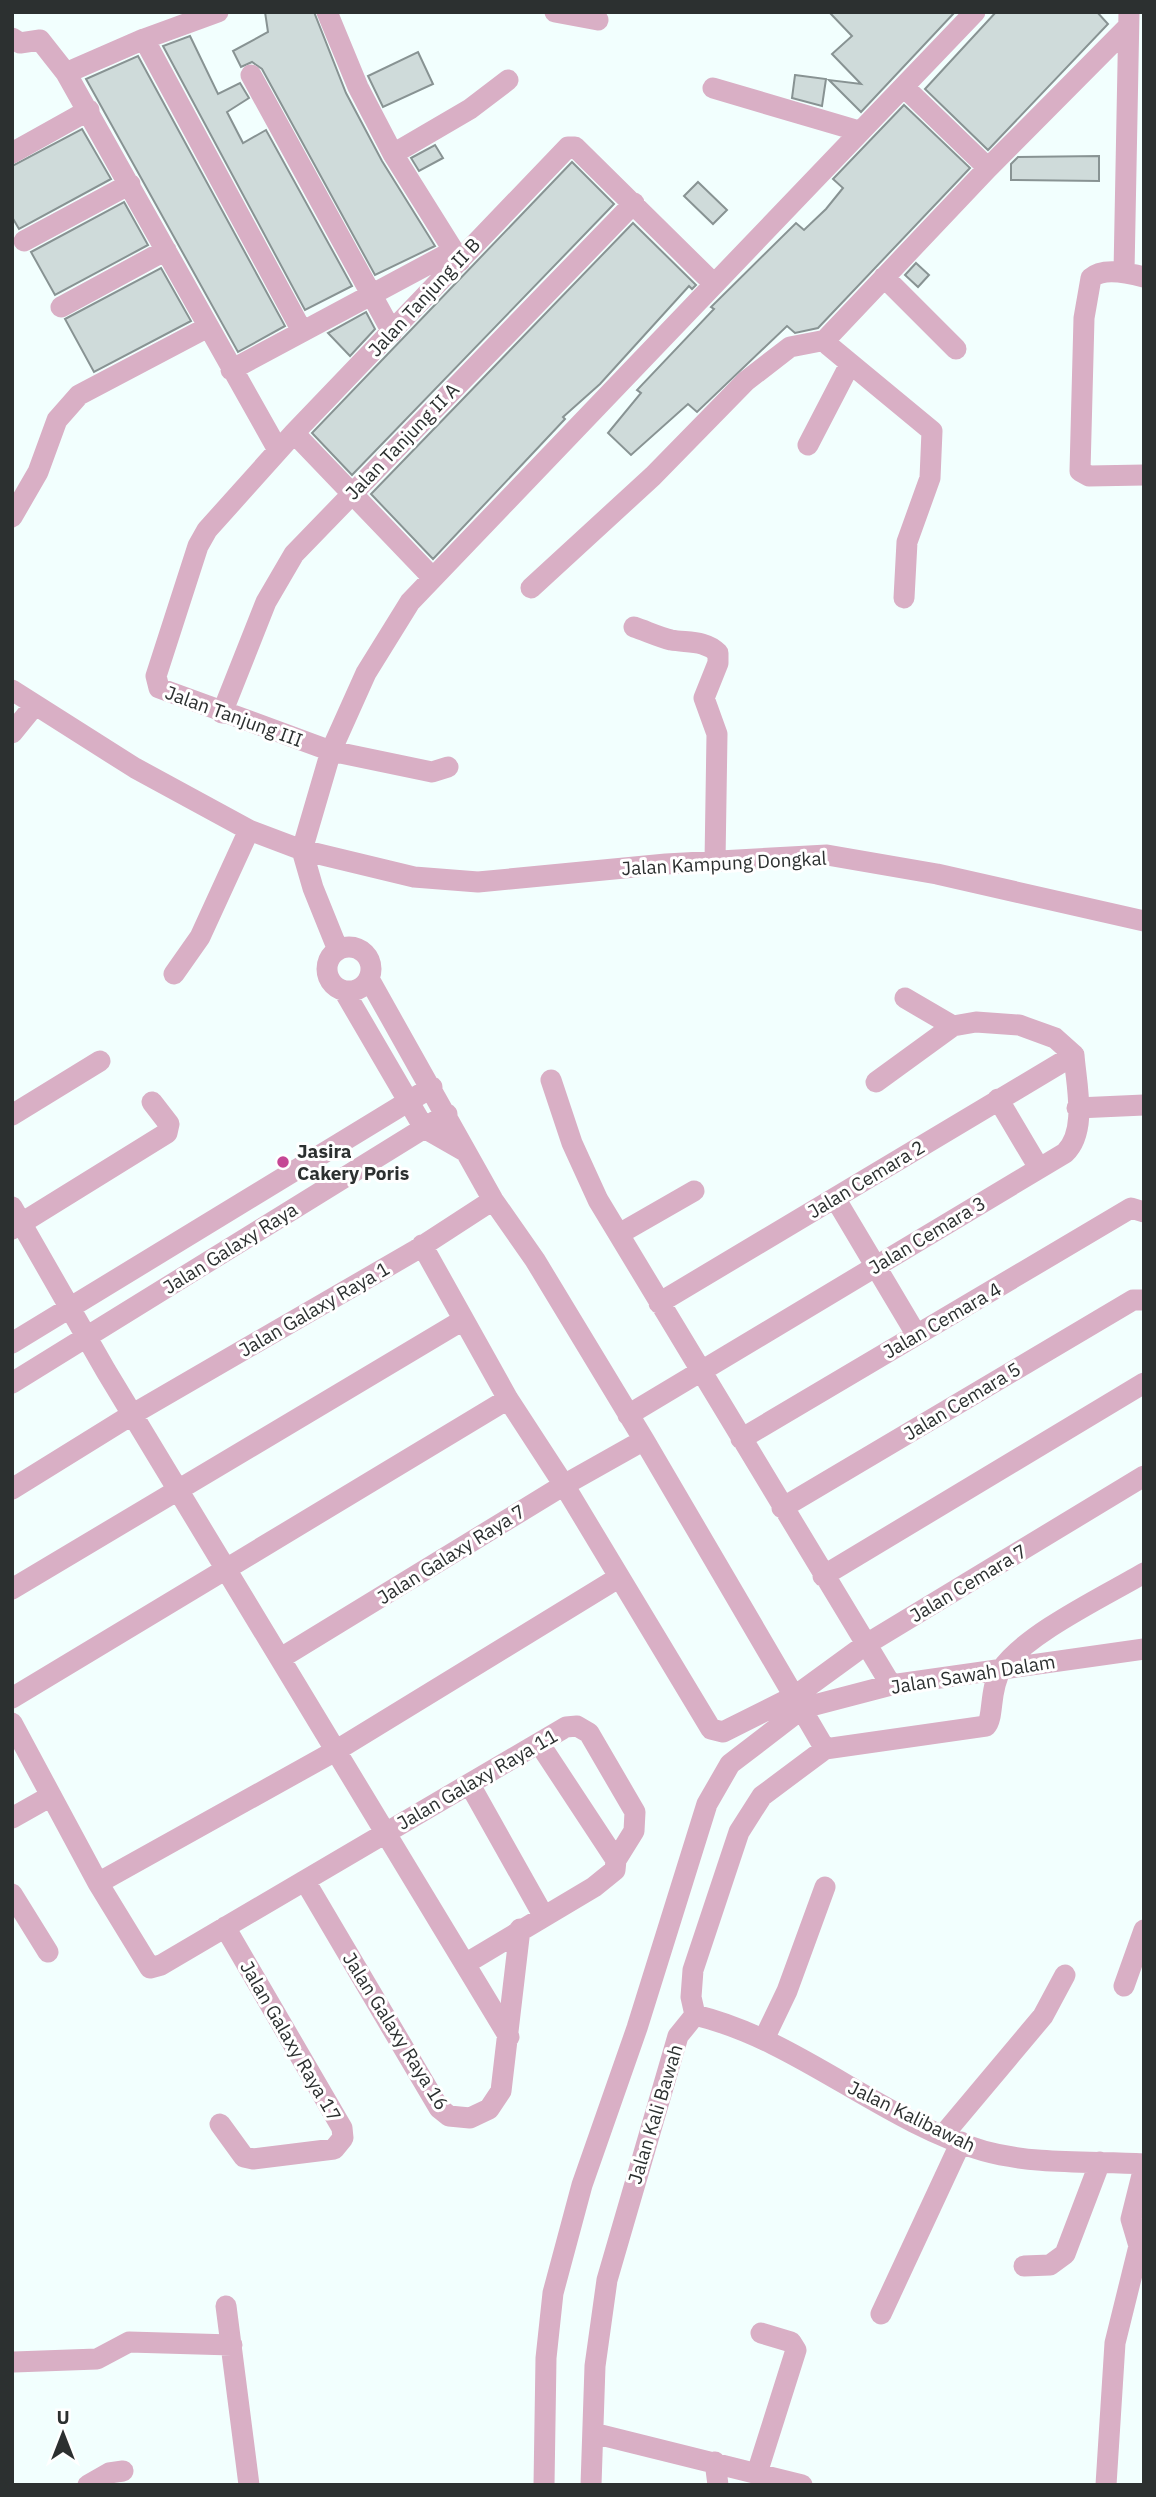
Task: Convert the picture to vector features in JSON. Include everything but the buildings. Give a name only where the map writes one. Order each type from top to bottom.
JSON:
[{"type":"street","points":[[66,73],[144,38],[218,12]]},
{"type":"street","points":[[231,370],[369,294],[456,256],[393,154],[358,87],[327,12]]},
{"type":"street","points":[[555,12],[598,20]]},
{"type":"street","points":[[338,950],[313,888],[302,850],[331,751],[385,638],[432,577],[975,12]]},
{"type":"street","points":[[531,588],[653,476],[746,381],[790,347],[826,340],[1128,20]]},
{"type":"street","points":[[1128,20],[1134,274],[1093,274],[1087,292],[1080,471],[1089,476],[1144,475]]},
{"type":"street","points":[[12,38],[20,43],[36,39],[43,41],[66,73],[278,450]]},
{"type":"street","points":[[144,38],[302,331]]},
{"type":"street","points":[[251,75],[392,332]]},
{"type":"street","points":[[393,154],[470,109],[508,80]]},
{"type":"street","points":[[904,87],[988,168]]},
{"type":"street","points":[[713,88],[859,131]]},
{"type":"street","points":[[12,153],[89,110]]},
{"type":"street","name":"Jalan Tanjung II B","points":[[278,450],[392,332],[456,256],[565,149],[575,147],[634,203]]},
{"type":"street","points":[[24,241],[130,184]]},
{"type":"street","points":[[634,203],[714,284]]},
{"type":"street","name":"Jalan Tanjung II A","points":[[222,713],[283,569],[351,493],[634,203]]},
{"type":"street","points":[[61,307],[166,250]]},
{"type":"street","points":[[884,277],[956,349]]},
{"type":"street","points":[[12,517],[38,472],[57,420],[79,395],[208,327]]},
{"type":"street","points":[[826,340],[850,364],[932,431],[930,478],[907,542],[904,598]]},
{"type":"street","points":[[808,444],[850,364]]},
{"type":"street","points":[[294,433],[432,577]]},
{"type":"street","name":"Jalan Tanjung III","points":[[278,450],[207,530],[198,546],[156,676],[156,684],[166,693],[331,751],[432,772],[448,766]]},
{"type":"street","points":[[634,626],[669,639],[698,642],[712,647],[718,653],[718,663],[704,698],[717,734],[715,862]]},
{"type":"street","name":"Jalan Kampung Dongkal","points":[[12,690],[135,768],[249,830],[302,850],[414,877],[478,882],[827,855],[937,874],[1144,921]]},
{"type":"street","points":[[12,733],[34,705]]},
{"type":"street","points":[[174,974],[200,937],[249,830]]},
{"type":"street","points":[[466,1152],[424,1128],[344,991],[330,980],[326,969],[330,958],[338,950],[349,947],[360,950],[368,958],[369,979],[493,1200],[535,1260],[822,1742]]},
{"type":"street","points":[[344,991],[359,988],[369,979]]},
{"type":"street","points":[[905,998],[953,1026]]},
{"type":"street","points":[[876,1082],[953,1026],[976,1022],[1019,1026],[1055,1038],[1074,1055]]},
{"type":"street","name":"Jalan Cemara 2","points":[[659,1303],[1074,1055]]},
{"type":"street","name":"Jalan Cemara 3","points":[[628,1415],[1075,1144],[1077,1108],[1074,1055]]},
{"type":"street","points":[[12,1115],[100,1061]]},
{"type":"street","points":[[551,1080],[572,1143],[619,1234],[891,1685]]},
{"type":"street","name":"Jalan Galaxy Raya","points":[[12,1343],[432,1087]]},
{"type":"street","points":[[998,1099],[1039,1168]]},
{"type":"street","points":[[152,1102],[169,1124],[167,1133],[16,1220],[509,2037]]},
{"type":"street","points":[[1077,1108],[1144,1105]]},
{"type":"street","name":"Jalan Galaxy Raya","points":[[12,1383],[447,1114]]},
{"type":"street","points":[[619,1234],[694,1191]]},
{"type":"street","points":[[835,1198],[916,1334]]},
{"type":"street","name":"Jalan Galaxy Raya 1","points":[[12,1489],[493,1200]]},
{"type":"street","name":"Jalan Cemara 4","points":[[741,1439],[1131,1208],[1144,1212]]},
{"type":"street","points":[[422,1245],[508,1399],[564,1485],[711,1729],[723,1732],[802,1707]]},
{"type":"street","name":"Jalan Cemara 5","points":[[782,1508],[1133,1300],[1144,1300]]},
{"type":"street","points":[[12,1589],[177,1488],[463,1320]]},
{"type":"street","points":[[823,1576],[1144,1383]]},
{"type":"street","points":[[12,1698],[508,1399]]},
{"type":"street","name":"Jalan Galaxy Raya 7","points":[[281,1658],[564,1485],[644,1440]]},
{"type":"street","name":"Jalan Cemara 7","points":[[802,1707],[865,1645],[1144,1476]]},
{"type":"street","points":[[695,2015],[691,1997],[693,1970],[738,1832],[762,1796],[822,1742],[981,1728],[991,1720],[991,1692],[1002,1669],[1032,1640],[1144,1573]]},
{"type":"street","points":[[12,1723],[99,1882],[337,1750],[618,1578]]},
{"type":"street","name":"Jalan Sawah Dalam","points":[[802,1707],[891,1685],[1144,1649]]},
{"type":"street","points":[[544,2485],[545,2358],[553,2292],[583,2185],[637,2028],[707,1804],[730,1763],[802,1707]]},
{"type":"street","name":"Jalan Galaxy Raya 11","points":[[99,1882],[150,1968],[160,1965],[566,1727],[577,1726],[589,1733],[635,1812],[634,1831],[616,1860],[615,1870],[607,1878],[465,1964]]},
{"type":"street","points":[[539,1743],[616,1860]]},
{"type":"street","points":[[470,1785],[543,1915]]},
{"type":"street","points":[[12,1818],[51,1796]]},
{"type":"street","name":"Jalan Galaxy Raya 16","points":[[305,1881],[439,2108],[449,2116],[470,2118],[480,2115],[497,2099],[501,2091],[509,2037]]},
{"type":"street","points":[[764,2039],[787,1991],[825,1887]]},
{"type":"street","points":[[12,1894],[48,1952]]},
{"type":"street","name":"Jalan Galaxy Raya 17","points":[[220,2124],[244,2157],[254,2159],[334,2149],[343,2138],[342,2128],[225,1927]]},
{"type":"street","points":[[509,2037],[520,1929]]},
{"type":"street","points":[[1125,1986],[1144,1930]]},
{"type":"street","points":[[881,2314],[952,2138],[1043,2016],[1065,1975]]},
{"type":"street","name":"Jalan Kalibawah","points":[[695,2015],[722,2022],[764,2039],[952,2138],[1018,2157],[1144,2166]]},
{"type":"street","name":"Jalan Kali Bawah","points":[[591,2485],[595,2366],[607,2280],[678,2036],[695,2015]]},
{"type":"street","points":[[1024,2266],[1050,2265],[1065,2254],[1100,2162]]},
{"type":"street","points":[[1106,2485],[1115,2343],[1139,2246],[1131,2219],[1144,2166]]},
{"type":"street","points":[[226,2306],[249,2485]]},
{"type":"street","points":[[757,2473],[796,2350],[791,2342],[761,2333]]},
{"type":"street","points":[[14,2362],[97,2359],[129,2342],[232,2345]]},
{"type":"street","points":[[593,2433],[802,2485]]},
{"type":"street","points":[[715,2462],[718,2485]]},
{"type":"street","points":[[88,2485],[109,2473],[123,2470]]},
{"type":"place","name":"Jasira Cakery Poris","points":[[283,1162]]}]
